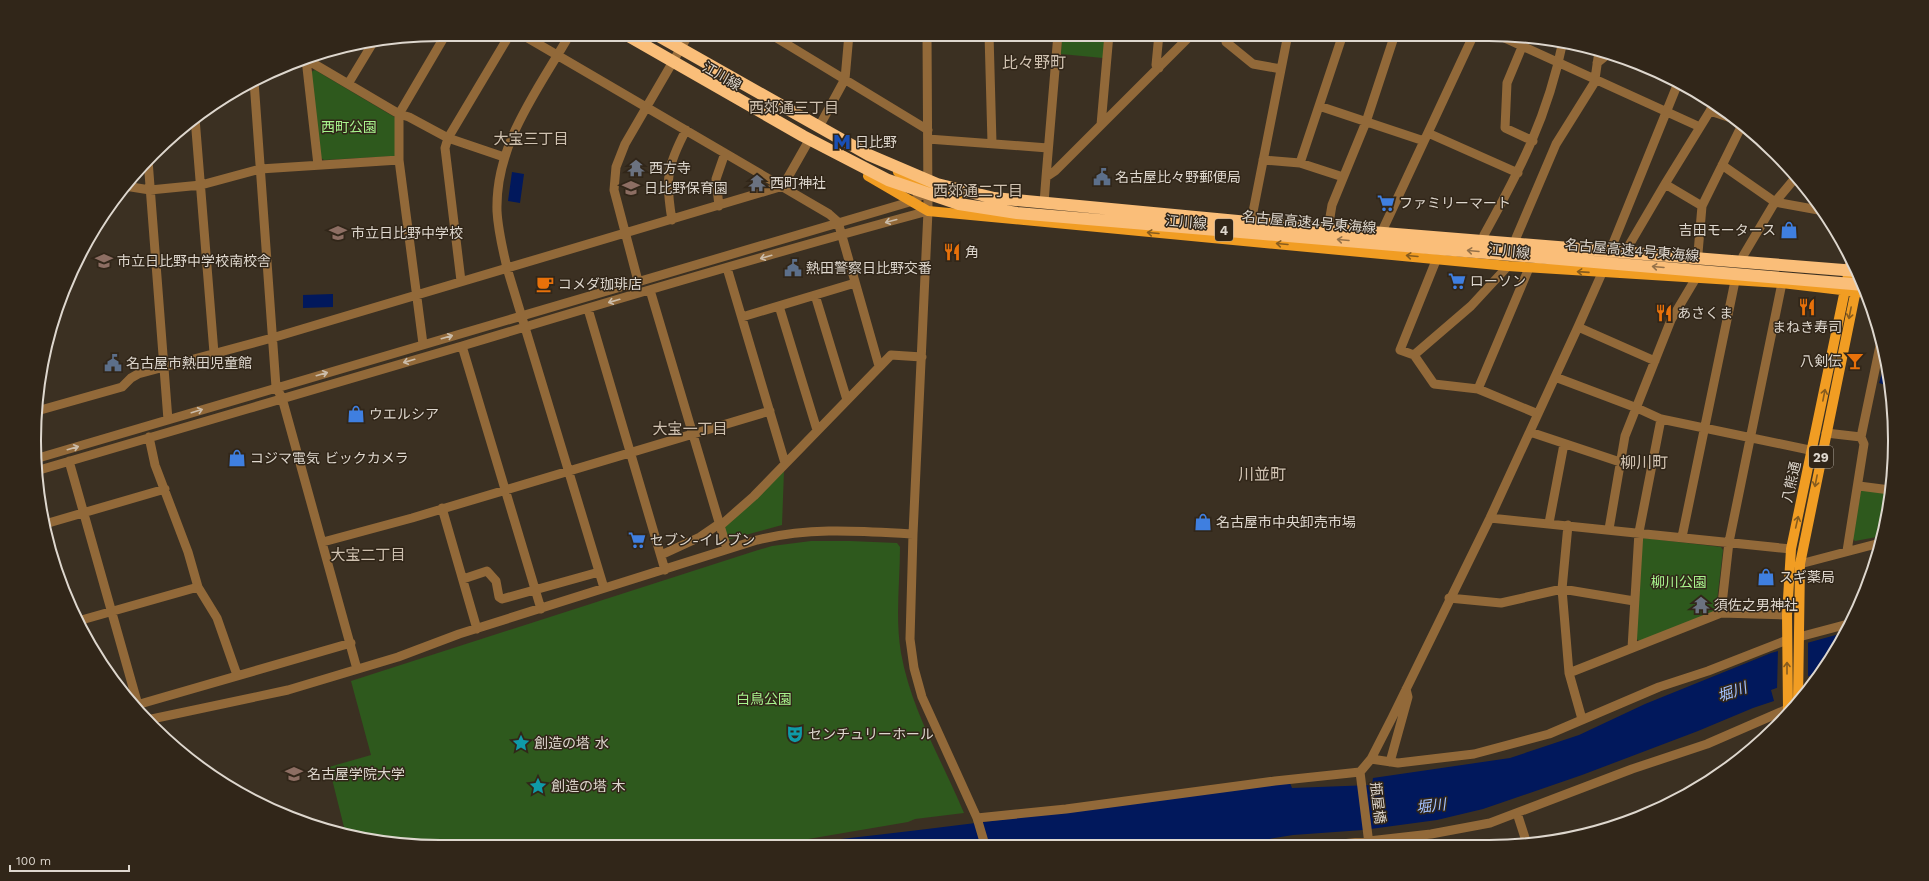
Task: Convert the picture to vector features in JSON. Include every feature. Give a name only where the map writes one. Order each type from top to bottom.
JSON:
[{"type":"highway","name":"名古屋高速4号東海線","points":[[637,41],[803,136],[864,168],[910,189],[959,204],[1018,213],[1855,289]]},
{"type":"highway","name":"名古屋高速4号東海線","points":[[667,41],[869,155],[937,184],[994,198],[1259,223],[1848,266]]},
{"type":"main road","name":"江川線","points":[[633,41],[928,211],[1065,225],[1437,258],[1529,268],[1782,283],[1855,289]]},
{"type":"main road","name":"江川線","points":[[676,41],[928,190],[1044,203],[1384,227],[1848,266]]},
{"type":"main road","name":"八熊通","points":[[1798,693],[1800,564],[1817,452],[1826,432],[1855,289]]},
{"type":"main road","name":"八熊通","points":[[1789,704],[1787,615],[1791,549],[1817,452],[1855,289]]},
{"type":"street","points":[[423,344],[399,160],[399,114],[442,41]]},
{"type":"street","points":[[461,281],[445,157],[448,138],[506,41]]},
{"type":"street","points":[[533,41],[783,186],[787,191],[829,214],[838,222],[879,366]]},
{"type":"street","points":[[566,41],[519,120],[504,157],[499,182],[497,211],[500,240],[507,268],[604,588]]},
{"type":"street","points":[[638,281],[614,190],[614,174],[619,156],[685,41]]},
{"type":"street","points":[[782,41],[845,79],[928,134],[992,143],[1048,148]]},
{"type":"street","points":[[820,125],[845,79],[848,41]]},
{"type":"street","points":[[927,41],[928,211],[910,615],[914,668],[922,697],[931,721],[978,820],[984,840]]},
{"type":"street","points":[[989,41],[992,143]]},
{"type":"street","points":[[1044,203],[1057,41]]},
{"type":"street","points":[[1102,125],[1108,41]]},
{"type":"street","points":[[1158,41],[1156,65],[1160,68]]},
{"type":"street","points":[[1046,177],[1055,172],[1185,41]]},
{"type":"street","points":[[1227,41],[1226,42],[1253,64],[1281,69]]},
{"type":"street","points":[[1252,217],[1287,41]]},
{"type":"street","points":[[1300,163],[1341,41]]},
{"type":"street","points":[[1329,223],[1332,205],[1366,122],[1393,41]]},
{"type":"street","points":[[1384,227],[1471,41]]},
{"type":"street","points":[[1512,42],[1700,127]]},
{"type":"street","points":[[1522,47],[1506,82],[1505,128],[1533,141]]},
{"type":"street","points":[[348,84],[370,48]]},
{"type":"street","points":[[1484,236],[1518,173],[1533,141],[1561,48]]},
{"type":"street","points":[[1516,238],[1556,144],[1596,80],[1598,57]]},
{"type":"street","points":[[1597,63],[1603,58]]},
{"type":"street","points":[[311,62],[399,114],[409,117],[448,138],[504,157]]},
{"type":"street","points":[[306,64],[318,165]]},
{"type":"street","points":[[254,87],[276,387],[282,398],[357,669]]},
{"type":"street","points":[[978,820],[1275,781],[1360,774],[1371,759],[1406,689],[1449,598],[1490,518],[1530,432],[1602,273],[1676,88]]},
{"type":"street","points":[[1319,106],[1424,141]]},
{"type":"street","points":[[1628,247],[1710,111],[1718,114]]},
{"type":"street","points":[[196,124],[214,353]]},
{"type":"street","points":[[672,220],[667,190],[668,174],[673,154],[686,130]]},
{"type":"street","points":[[1698,253],[1702,206],[1740,130]]},
{"type":"street","points":[[1428,133],[1518,173]]},
{"type":"street","points":[[42,410],[122,387],[135,376],[272,338],[783,186],[808,142]]},
{"type":"street","points":[[719,206],[716,179],[725,153]]},
{"type":"street","points":[[132,187],[150,190],[201,185],[260,169],[399,160]]},
{"type":"street","points":[[1263,160],[1300,163],[1343,177]]},
{"type":"street","points":[[1722,165],[1775,202],[1814,209]]},
{"type":"street","points":[[149,168],[168,420]]},
{"type":"street","points":[[1743,256],[1775,202],[1792,181]]},
{"type":"street","points":[[1665,184],[1702,206]]},
{"type":"street","points":[[42,457],[912,201],[928,190]]},
{"type":"street","points":[[42,469],[149,437],[230,415],[282,398],[462,346],[525,326],[588,309],[841,234],[928,211]]},
{"type":"street","points":[[1437,258],[1400,350],[1414,355],[1434,384],[1478,388],[1538,414]]},
{"type":"street","points":[[1414,355],[1470,306],[1508,266]]},
{"type":"street","points":[[727,268],[786,463]]},
{"type":"street","points":[[1478,388],[1529,268]]},
{"type":"street","points":[[1609,530],[1625,436],[1671,320],[1696,278]]},
{"type":"street","points":[[1682,537],[1735,281]]},
{"type":"street","points":[[742,317],[855,283]]},
{"type":"street","points":[[1721,613],[1729,542],[1782,283]]},
{"type":"street","points":[[650,290],[727,549]]},
{"type":"street","points":[[815,295],[847,400]]},
{"type":"street","points":[[780,306],[817,430]]},
{"type":"street","points":[[588,309],[666,570]]},
{"type":"street","points":[[1578,327],[1655,361]]},
{"type":"street","points":[[462,346],[541,609]]},
{"type":"street","points":[[661,555],[700,537],[719,525],[754,496],[891,355],[922,357]]},
{"type":"street","points":[[1847,552],[1859,486],[1864,444],[1862,437],[1878,355]]},
{"type":"street","points":[[1555,376],[1661,419],[1817,452]]},
{"type":"street","points":[[323,542],[693,435],[770,411]]},
{"type":"street","points":[[1632,648],[1639,532],[1661,419]]},
{"type":"street","points":[[1530,432],[1620,462]]},
{"type":"street","points":[[1826,432],[1862,437]]},
{"type":"street","points":[[149,437],[155,465],[188,552],[198,587],[217,618],[237,675]]},
{"type":"street","points":[[1549,523],[1564,444]]},
{"type":"street","points":[[69,461],[112,612],[134,696]]},
{"type":"street","points":[[1859,486],[1885,489]]},
{"type":"street","points":[[50,523],[165,489]]},
{"type":"street","points":[[442,508],[477,629]]},
{"type":"street","points":[[1490,518],[1639,532],[1791,549]]},
{"type":"street","points":[[1568,525],[1562,589],[1569,673],[1582,719]]},
{"type":"street","points":[[154,718],[288,690],[757,540],[800,531],[849,530],[913,534]]},
{"type":"street","points":[[1800,564],[1874,545]]},
{"type":"street","points":[[463,579],[487,571],[496,582],[499,597],[502,599],[599,572]]},
{"type":"street","points":[[83,620],[198,587]]},
{"type":"street","points":[[1449,598],[1501,603],[1562,589],[1634,601]]},
{"type":"street","points":[[1569,673],[1721,613],[1787,615]]},
{"type":"street","points":[[1799,639],[1842,626]]},
{"type":"street","points":[[1371,759],[1398,764],[1474,754],[1549,734],[1659,686],[1708,671],[1787,642]]},
{"type":"street","points":[[140,704],[350,643]]},
{"type":"street","points":[[1390,762],[1408,697],[1406,689]]},
{"type":"street","points":[[1376,840],[1460,829],[1490,823],[1632,769],[1707,744],[1781,712]]},
{"type":"street","name":"瓶屋橋","points":[[1360,774],[1368,840]]},
{"type":"street","points":[[1517,813],[1525,838]]},
{"type":"green space","points":[[1062,41],[1104,41],[1103,58],[1061,54]]},
{"type":"green space","name":"西町公園","points":[[315,70],[396,118],[396,156],[324,160],[321,158],[311,72]]},
{"type":"green space","points":[[784,471],[782,525],[727,540],[723,526]]},
{"type":"green space","points":[[1864,489],[1885,492],[1876,537],[1855,541],[1852,538],[1861,491]]},
{"type":"green space","name":"柳川公園","points":[[1644,538],[1721,547],[1723,550],[1716,609],[1714,612],[1640,641],[1636,639],[1642,541]]},
{"type":"green space","name":"白鳥公園","points":[[811,541],[850,541],[897,543],[900,547],[898,626],[901,653],[906,674],[920,715],[964,813],[915,819],[908,822],[802,840],[440,840],[388,837],[343,827],[344,827],[329,767],[371,755],[351,681],[772,546]]},
{"type":"water","points":[[512,172],[524,174],[520,203],[508,201]]},
{"type":"water","points":[[333,294],[333,307],[303,308],[303,295]]},
{"type":"water","points":[[1882,373],[1884,384],[1879,383]]},
{"type":"water","name":"堀川","points":[[1837,635],[1811,675],[1771,690],[1774,701],[1582,775],[1483,809],[1437,820],[1363,830],[1293,835],[1263,840],[832,840],[1004,820],[1290,783],[1292,788],[1372,785],[1373,778],[1510,758],[1579,735],[1645,704],[1771,653]]},
{"type":"pier","points":[[1808,641],[1808,678],[1777,690],[1778,649]]},
{"type":"place","name":"日比野","points":[[842,142]]},
{"type":"place","name":"西方寺","points":[[636,168]]},
{"type":"place","name":"名古屋比々野郵便局","points":[[1102,177]]},
{"type":"place","name":"西町神社","points":[[757,183]]},
{"type":"place","name":"日比野保育園","points":[[631,188]]},
{"type":"place","name":"ファミリーマート","points":[[1386,203]]},
{"type":"place","name":"吉田モータース","points":[[1789,230]]},
{"type":"place","name":"市立日比野中学校","points":[[338,233]]},
{"type":"place","name":"角","points":[[952,252]]},
{"type":"place","name":"市立日比野中学校南校舎","points":[[104,261]]},
{"type":"place","name":"熱田警察日比野交番","points":[[793,268]]},
{"type":"place","name":"ローソン","points":[[1457,281]]},
{"type":"place","name":"コメダ珈琲店","points":[[545,284]]},
{"type":"place","name":"まねき寿司","points":[[1807,307]]},
{"type":"place","name":"あさくま","points":[[1664,313]]},
{"type":"place","name":"八剣伝","points":[[1855,361]]},
{"type":"place","name":"名古屋市熱田児童館","points":[[113,363]]},
{"type":"place","name":"ウエルシア","points":[[356,414]]},
{"type":"place","name":"コジマ電気 ビックカメラ","points":[[237,458]]},
{"type":"place","name":"名古屋市中央卸売市場","points":[[1203,522]]},
{"type":"place","name":"セブン-イレブン","points":[[637,540]]},
{"type":"place","name":"スギ薬局","points":[[1766,577]]},
{"type":"place","name":"須佐之男神社","points":[[1701,605]]},
{"type":"place","name":"センチュリーホール","points":[[795,734]]},
{"type":"place","name":"創造の塔 水","points":[[521,743]]},
{"type":"place","name":"名古屋学院大学","points":[[294,774]]},
{"type":"place","name":"創造の塔 木","points":[[538,786]]},
{"type":"district","name":"比々野町","points":[[1034,62]]},
{"type":"district","name":"西郊通三丁目","points":[[794,108]]},
{"type":"district","name":"大宝三丁目","points":[[531,139]]},
{"type":"district","name":"西郊通二丁目","points":[[978,191]]},
{"type":"district","name":"大宝一丁目","points":[[690,429]]},
{"type":"district","name":"柳川町","points":[[1644,462]]},
{"type":"district","name":"川並町","points":[[1262,474]]},
{"type":"district","name":"大宝二丁目","points":[[368,555]]}]
